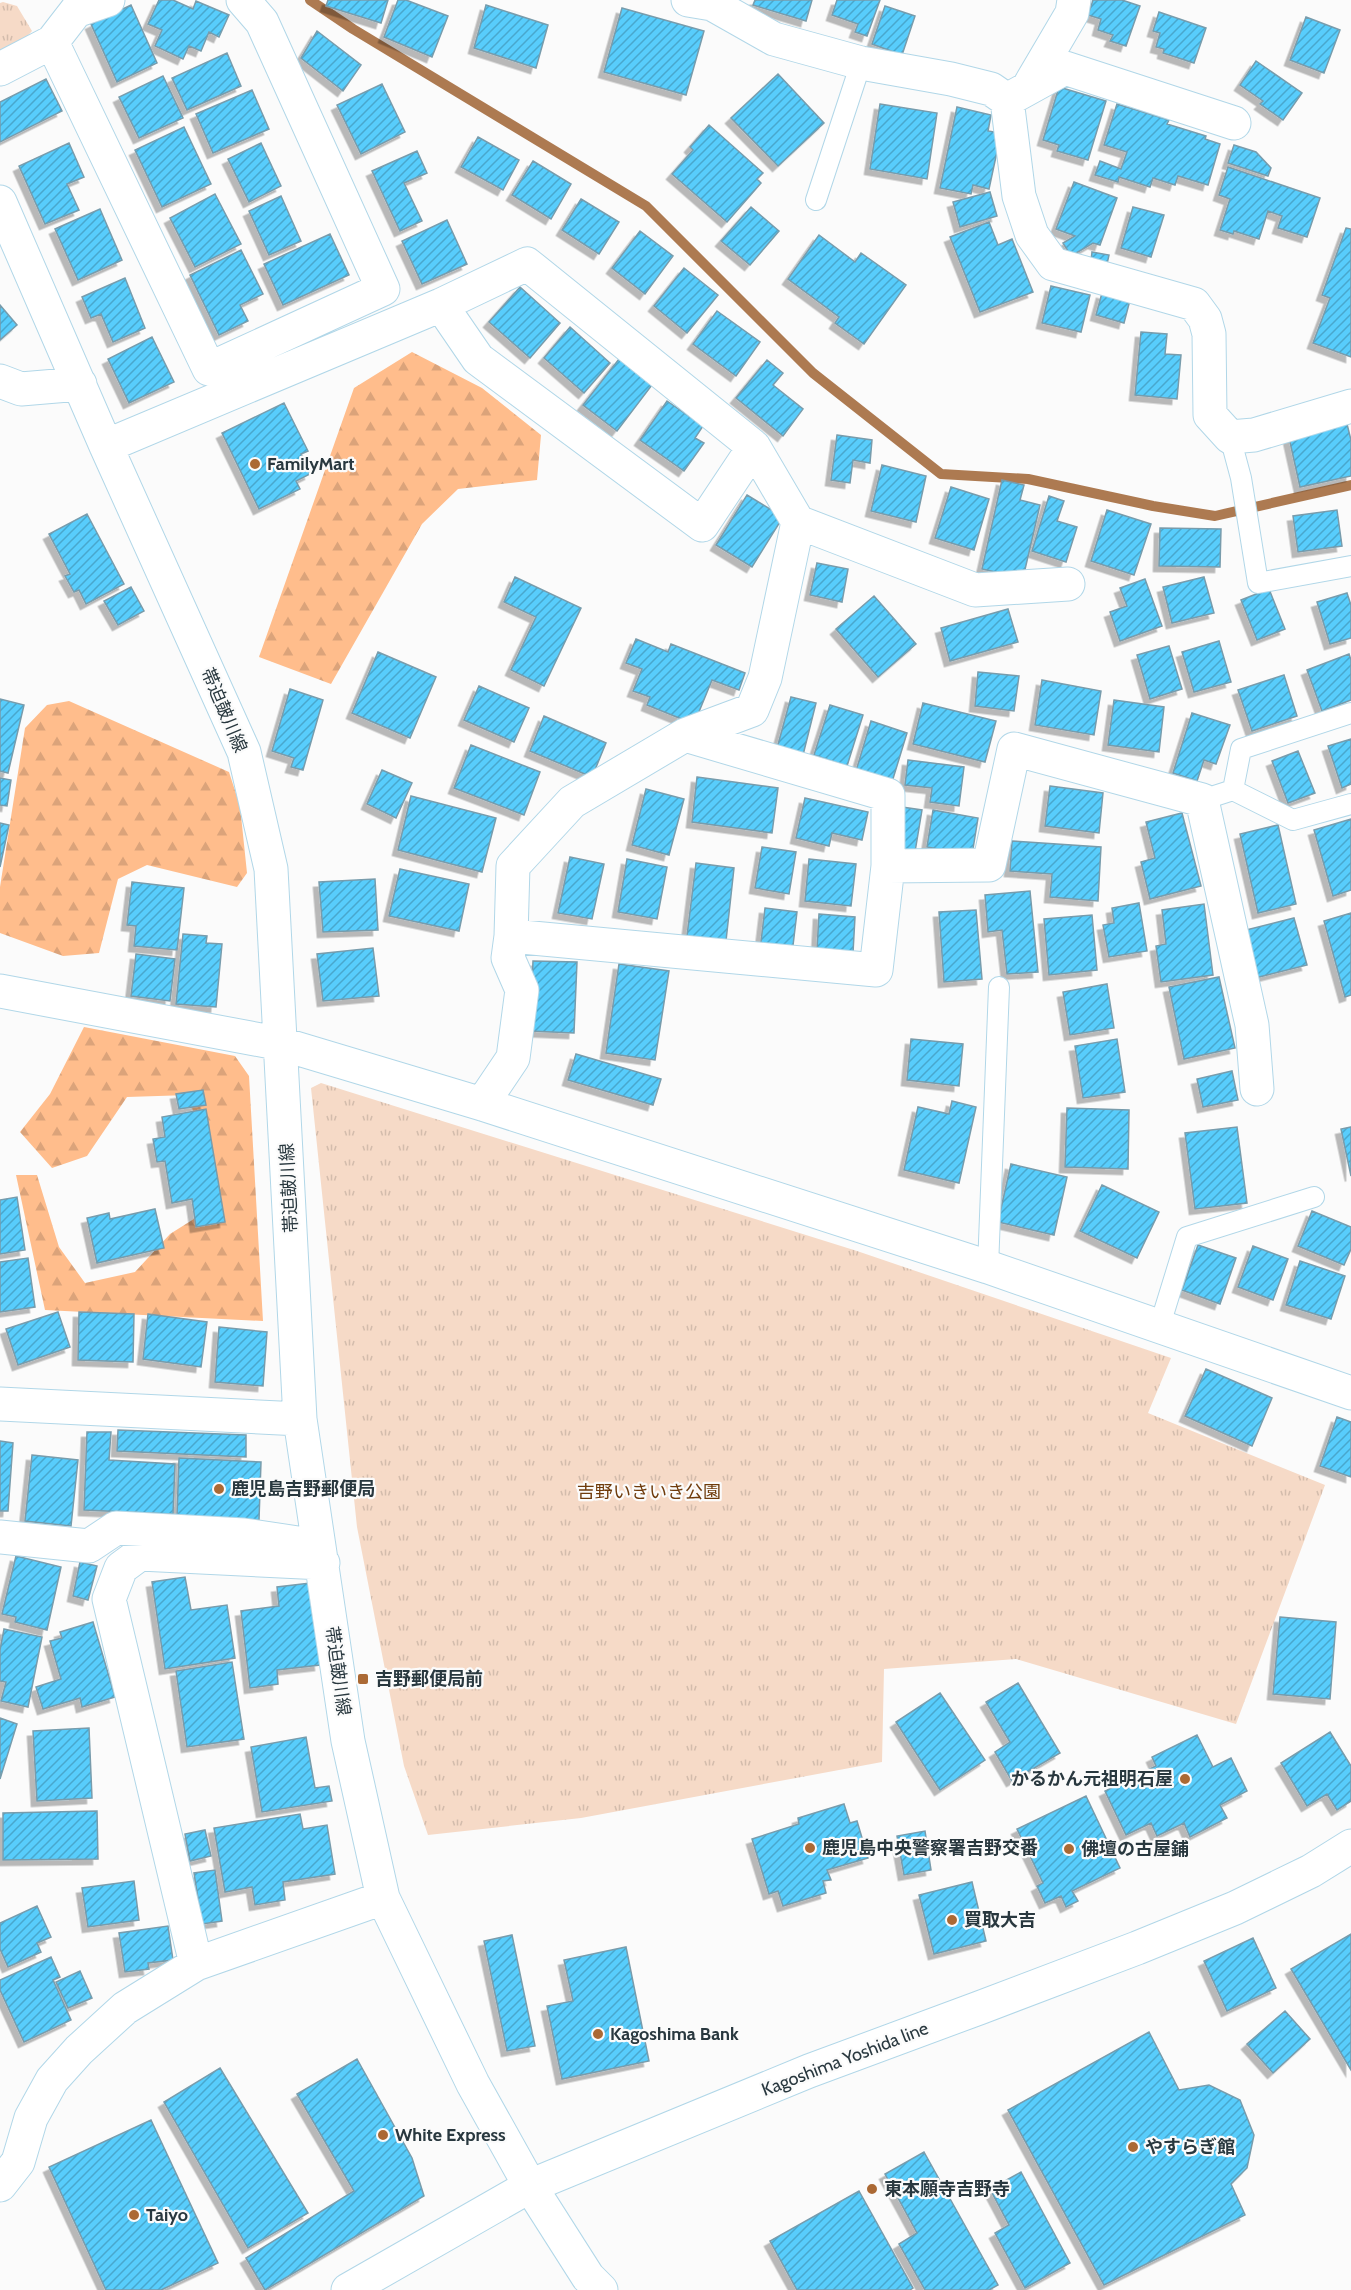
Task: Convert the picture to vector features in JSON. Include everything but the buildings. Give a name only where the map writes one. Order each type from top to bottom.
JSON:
[{"type":"street","points":[[0,69],[52,42],[76,11],[108,0]]},
{"type":"street","points":[[52,42],[209,369],[383,289],[262,22],[243,0]]},
{"type":"street","points":[[688,0],[712,4],[774,39],[861,63],[951,79],[1017,94],[1065,68],[1234,123]]},
{"type":"street","points":[[1074,0],[1072,13],[1017,94],[1019,196],[1032,236],[1053,264],[1194,304],[1205,320],[1209,334],[1210,415],[1230,437],[1254,435],[1351,406]]},
{"type":"street","name":"帯迫皷川線","points":[[0,202],[106,446],[244,752],[271,869],[300,1419],[348,1741],[383,1898],[473,2084],[530,2186],[588,2277],[601,2290]]},
{"type":"street","points":[[106,446],[441,305],[526,264],[754,447],[798,522],[975,590],[1068,584]]},
{"type":"street","points":[[441,305],[478,359],[702,525],[754,447]]},
{"type":"street","points":[[0,381],[21,389],[80,384]]},
{"type":"street","points":[[482,1104],[513,1058],[522,990],[508,957],[511,936],[513,866],[572,801],[685,735],[752,710],[765,678],[798,522]]},
{"type":"street","points":[[511,936],[876,970],[888,866],[888,795],[685,735]]},
{"type":"street","points":[[888,866],[989,865],[1014,749],[1202,800],[1252,1025],[1257,1089]]},
{"type":"street","points":[[0,991],[282,1044],[482,1104],[988,1267],[1351,1393]]},
{"type":"street","points":[[0,1404],[300,1419]]},
{"type":"street","points":[[0,1537],[88,1546],[116,1528],[244,1535],[322,1555]]},
{"type":"street","points":[[196,1964],[109,1599],[121,1568],[140,1554],[322,1555]]},
{"type":"street","name":"Kagoshima Yoshida line","points":[[348,2290],[530,2186],[809,2071],[1213,1917],[1311,1871],[1351,1846]]},
{"type":"street","points":[[0,2185],[18,2162],[31,2118],[52,2080],[79,2050],[125,2008],[196,1964],[383,1898]]},
{"type":"lane","points":[[816,200],[861,63]]},
{"type":"lane","points":[[1230,437],[1241,478],[1258,583],[1351,566]]},
{"type":"lane","points":[[1233,790],[1240,748],[1351,713]]},
{"type":"lane","points":[[1202,800],[1233,790],[1293,820],[1351,804]]},
{"type":"lane","points":[[988,1267],[999,987]]},
{"type":"lane","points":[[1159,1328],[1187,1237],[1314,1197]]},
{"type":"green space","points":[[0,3],[17,6],[32,31],[23,41],[0,53]]},
{"type":"green space","points":[[412,352],[482,388],[541,435],[537,480],[458,489],[422,524],[331,684],[259,657],[354,388]]},
{"type":"green space","points":[[69,701],[229,772],[240,806],[247,873],[237,887],[147,865],[118,879],[99,953],[63,956],[0,933],[0,887],[25,728],[47,705]]},
{"type":"green space","points":[[84,1027],[235,1056],[249,1076],[263,1321],[45,1310],[16,1175],[37,1175],[59,1247],[85,1283],[135,1272],[170,1234],[216,1205],[189,1095],[127,1097],[87,1156],[52,1168],[20,1132],[50,1094]]},
{"type":"green space","name":"吉野いきいき公園","points":[[321,1083],[857,1251],[1171,1358],[1148,1413],[1325,1485],[1236,1724],[1016,1659],[884,1669],[882,1762],[581,1818],[428,1835],[404,1766],[357,1527],[311,1088]]},
{"type":"waterway","points":[[310,0],[353,29],[646,206],[813,373],[941,474],[1028,479],[1153,506],[1215,516],[1351,485]]},
{"type":"place","name":"FamilyMart","points":[[255,464]]},
{"type":"place","name":"鹿児島吉野郵便局","points":[[219,1489]]},
{"type":"place","name":"吉野郵便局前","points":[[363,1679]]},
{"type":"place","name":"かるかん元祖明石屋","points":[[1185,1779]]},
{"type":"place","name":"鹿児島中央警察署吉野交番","points":[[810,1848]]},
{"type":"place","name":"佛壇の古屋鋪","points":[[1069,1849]]},
{"type":"place","name":"買取大吉","points":[[952,1920]]},
{"type":"place","name":"Kagoshima Bank","points":[[598,2034]]},
{"type":"place","name":"White Express","points":[[383,2135]]},
{"type":"place","name":"やすらぎ館","points":[[1133,2147]]},
{"type":"place","name":"東本願寺吉野寺","points":[[872,2189]]},
{"type":"place","name":"Taiyo","points":[[134,2215]]}]
